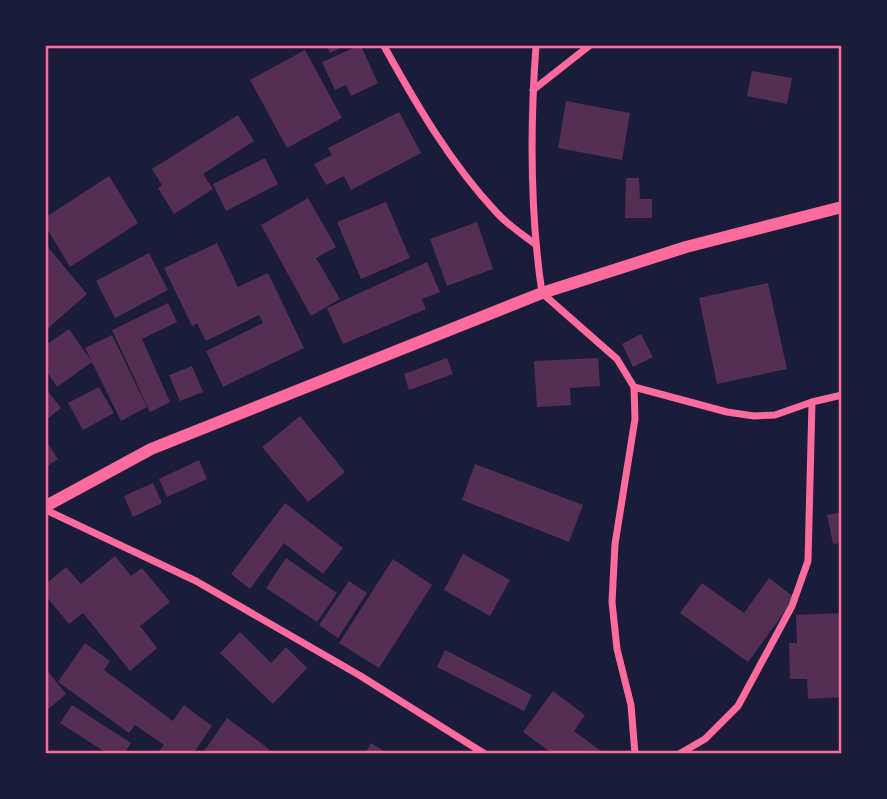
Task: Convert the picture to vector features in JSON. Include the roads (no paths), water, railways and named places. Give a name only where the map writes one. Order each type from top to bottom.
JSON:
[{"type":"street","points":[[384,46],[417,104],[474,187],[499,216],[535,244]]},
{"type":"street","points":[[536,46],[533,90],[535,244],[542,293],[617,359],[634,387],[635,419],[615,544],[612,602],[617,649],[631,705],[635,754]]},
{"type":"street","points":[[533,90],[589,46]]},
{"type":"street","points":[[46,508],[151,449],[542,293],[686,247],[842,207]]},
{"type":"street","points":[[634,387],[727,412],[754,415],[775,415],[842,394]]},
{"type":"street","points":[[679,754],[705,738],[738,706],[792,606],[808,561],[812,402]]},
{"type":"street","points":[[46,508],[197,581],[359,675],[485,754]]}]
